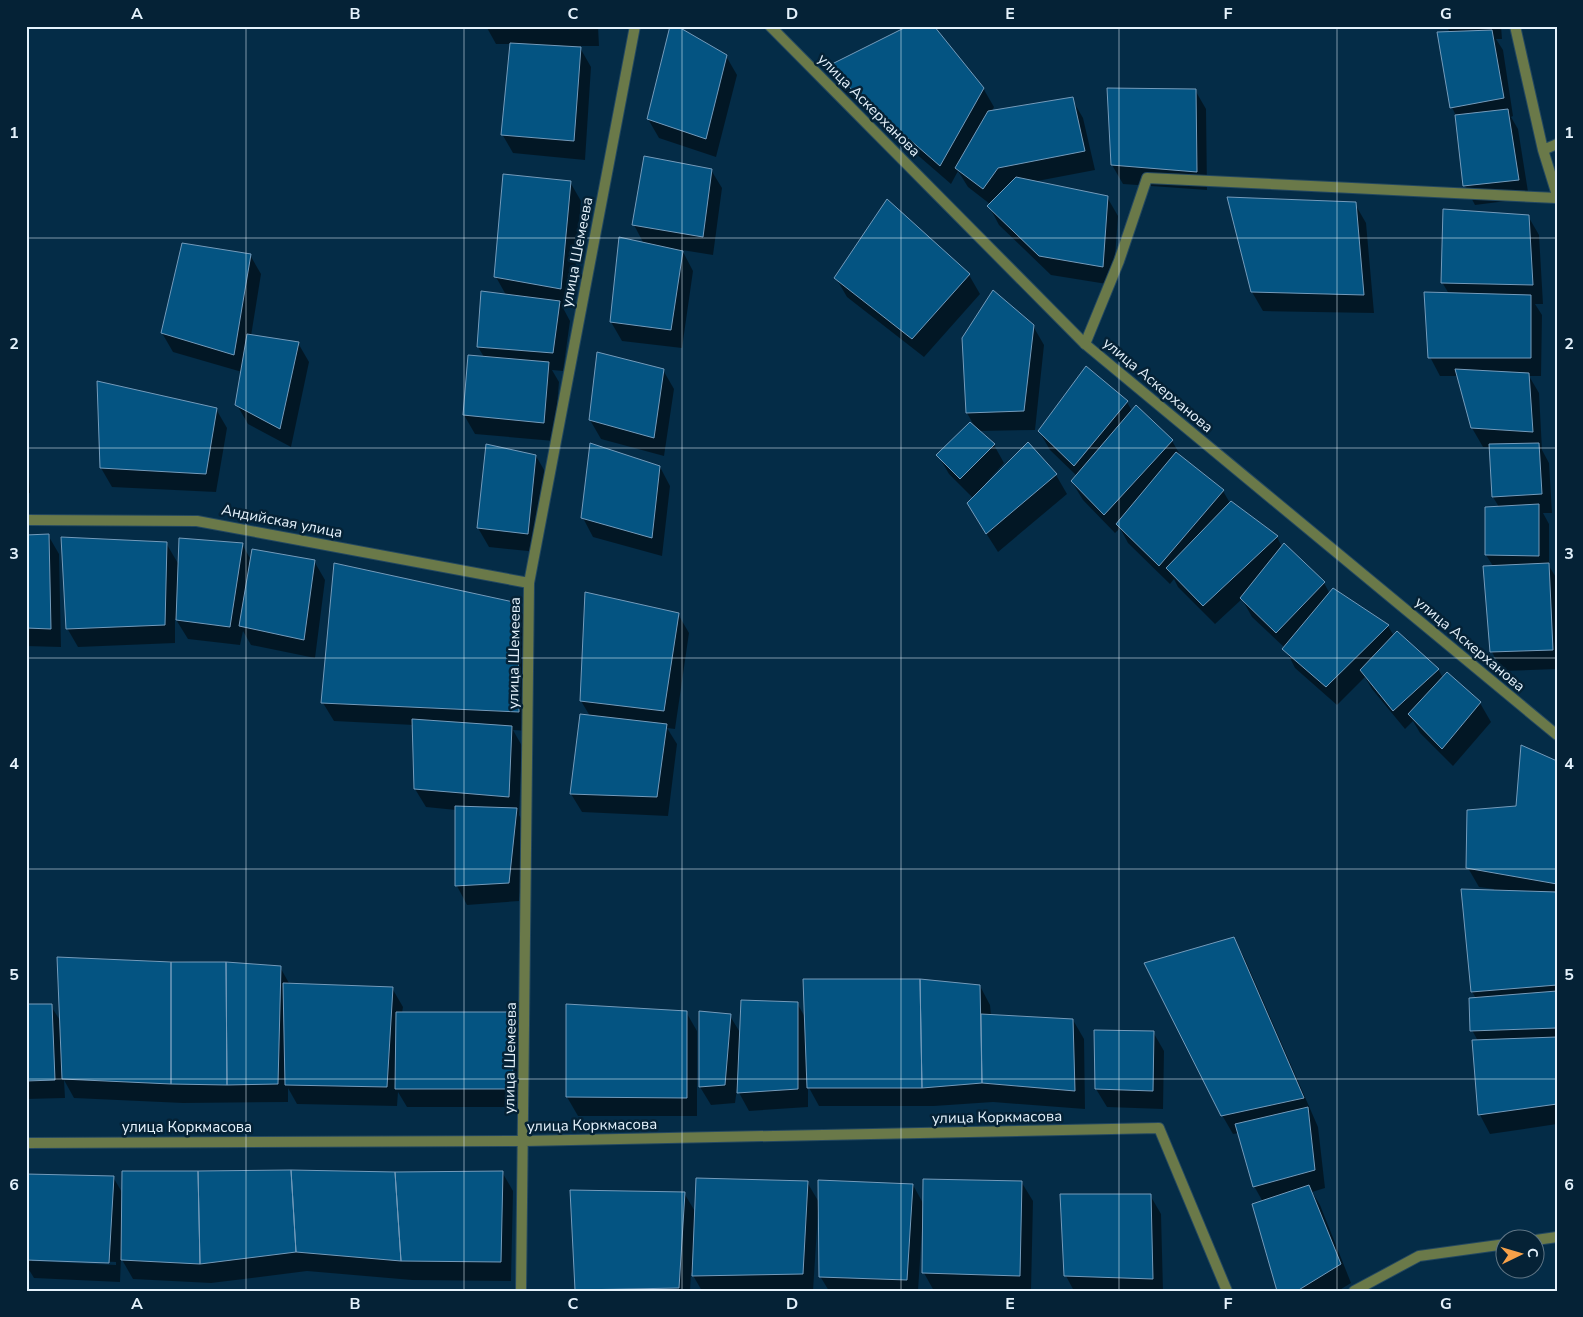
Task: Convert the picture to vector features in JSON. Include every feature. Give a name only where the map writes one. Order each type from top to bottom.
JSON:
[{"type":"street","name":"улица Шемеева","points":[[521,1291],[529,582],[635,26]]},
{"type":"street","name":"улица Аскерханова","points":[[770,26],[1085,344],[1557,735]]},
{"type":"street","points":[[1085,344],[1119,261],[1147,178],[1557,197],[1543,150],[1515,26]]},
{"type":"street","points":[[1543,150],[1557,144]]},
{"type":"street","name":"Андийская улица","points":[[26,520],[197,521],[529,582]]},
{"type":"street","name":"улица Коркмасова","points":[[26,1143],[524,1141],[1159,1128],[1227,1291]]},
{"type":"street","points":[[1354,1291],[1419,1256],[1496,1245]]},
{"type":"building","points":[[670,26],[677,26],[727,55],[706,139],[647,119]]},
{"type":"building","points":[[908,26],[934,26],[984,88],[940,166],[826,67]]},
{"type":"building","points":[[1492,30],[1504,98],[1450,108],[1437,32]]},
{"type":"building","points":[[510,43],[581,47],[574,141],[501,135]]},
{"type":"building","points":[[1107,88],[1196,89],[1197,172],[1111,165]]},
{"type":"building","points":[[1073,97],[1085,151],[998,168],[983,189],[955,168],[988,111]]},
{"type":"building","points":[[1508,109],[1519,180],[1463,186],[1455,115]]},
{"type":"building","points":[[644,156],[712,169],[703,237],[632,225]]},
{"type":"building","points":[[503,174],[571,181],[561,289],[494,277]]},
{"type":"building","points":[[1016,177],[1108,196],[1103,267],[1039,256],[987,206]]},
{"type":"building","points":[[1227,197],[1356,202],[1364,295],[1251,292]]},
{"type":"building","points":[[887,199],[970,274],[912,339],[834,278]]},
{"type":"building","points":[[1443,209],[1529,215],[1533,285],[1441,283]]},
{"type":"building","points":[[619,237],[683,251],[671,330],[610,322]]},
{"type":"building","points":[[182,243],[251,254],[234,355],[161,333]]},
{"type":"building","points":[[993,290],[1034,325],[1024,411],[966,413],[962,338]]},
{"type":"building","points":[[481,291],[560,301],[553,353],[477,347]]},
{"type":"building","points":[[1424,292],[1531,295],[1531,358],[1428,358]]},
{"type":"building","points":[[247,334],[299,342],[280,429],[235,405]]},
{"type":"building","points":[[597,352],[664,369],[654,438],[589,420]]},
{"type":"building","points":[[468,355],[549,362],[544,423],[463,415]]},
{"type":"building","points":[[1086,366],[1128,401],[1074,466],[1038,431]]},
{"type":"building","points":[[1455,369],[1529,373],[1533,432],[1471,428]]},
{"type":"building","points":[[97,381],[217,408],[206,474],[100,468]]},
{"type":"building","points":[[1136,405],[1173,440],[1104,515],[1071,481]]},
{"type":"building","points":[[970,422],[995,444],[960,479],[936,455]]},
{"type":"building","points":[[1028,442],[1057,474],[986,534],[967,503]]},
{"type":"building","points":[[590,443],[660,466],[652,538],[581,518]]},
{"type":"building","points":[[1539,443],[1542,494],[1492,497],[1489,444]]},
{"type":"building","points":[[486,444],[536,455],[528,534],[477,528]]},
{"type":"building","points":[[1176,452],[1224,490],[1159,566],[1116,524]]},
{"type":"building","points":[[1231,501],[1278,536],[1203,606],[1166,568]]},
{"type":"building","points":[[1539,504],[1539,556],[1485,555],[1485,507]]},
{"type":"building","points":[[49,534],[51,629],[26,628],[26,535]]},
{"type":"building","points":[[61,537],[167,542],[165,625],[66,629]]},
{"type":"building","points":[[179,538],[243,543],[230,627],[176,620]]},
{"type":"building","points":[[1284,543],[1325,582],[1276,633],[1240,598]]},
{"type":"building","points":[[252,549],[315,560],[304,640],[239,626]]},
{"type":"building","points":[[334,563],[518,603],[519,712],[321,703]]},
{"type":"building","points":[[1549,563],[1553,650],[1490,652],[1483,566]]},
{"type":"building","points":[[1333,588],[1389,625],[1326,687],[1282,649]]},
{"type":"building","points":[[585,592],[679,613],[664,711],[580,701]]},
{"type":"building","points":[[1397,631],[1439,669],[1393,711],[1360,670]]},
{"type":"building","points":[[1447,672],[1481,702],[1442,749],[1408,714]]},
{"type":"building","points":[[580,714],[667,724],[657,797],[570,794]]},
{"type":"building","points":[[412,719],[512,726],[509,797],[414,789]]},
{"type":"building","points":[[1521,745],[1557,761],[1557,884],[1466,868],[1467,810],[1516,806]]},
{"type":"building","points":[[455,806],[517,808],[509,883],[455,886]]},
{"type":"building","points":[[1461,889],[1557,892],[1557,985],[1471,992]]},
{"type":"building","points":[[1234,937],[1304,1098],[1221,1116],[1144,963]]},
{"type":"building","points":[[57,957],[171,962],[171,1084],[62,1079]]},
{"type":"building","points":[[171,962],[226,962],[227,1085],[171,1084]]},
{"type":"building","points":[[226,962],[281,966],[278,1084],[227,1085]]},
{"type":"building","points":[[803,979],[920,979],[922,1088],[807,1088]]},
{"type":"building","points":[[920,979],[980,985],[982,1083],[922,1088]]},
{"type":"building","points":[[283,983],[393,987],[387,1087],[285,1085]]},
{"type":"building","points":[[1557,991],[1557,1028],[1470,1031],[1469,998]]},
{"type":"building","points":[[741,1000],[798,1002],[798,1089],[737,1093]]},
{"type":"building","points":[[26,1004],[52,1004],[55,1080],[26,1081]]},
{"type":"building","points":[[566,1004],[687,1011],[687,1098],[566,1097]]},
{"type":"building","points":[[699,1011],[731,1014],[725,1085],[699,1087]]},
{"type":"building","points":[[396,1012],[512,1012],[513,1089],[395,1089]]},
{"type":"building","points":[[981,1014],[1073,1019],[1075,1091],[982,1083]]},
{"type":"building","points":[[1094,1030],[1154,1031],[1153,1091],[1095,1089]]},
{"type":"building","points":[[1557,1037],[1557,1104],[1478,1115],[1472,1040]]},
{"type":"building","points":[[1308,1107],[1315,1170],[1253,1187],[1235,1124]]},
{"type":"building","points":[[291,1170],[395,1172],[401,1261],[296,1252]]},
{"type":"building","points":[[291,1170],[296,1252],[200,1264],[198,1171]]},
{"type":"building","points":[[122,1171],[198,1171],[200,1264],[121,1260]]},
{"type":"building","points":[[503,1171],[501,1262],[401,1261],[395,1172]]},
{"type":"building","points":[[26,1174],[114,1176],[109,1263],[26,1260]]},
{"type":"building","points":[[696,1178],[808,1181],[803,1274],[692,1276]]},
{"type":"building","points":[[923,1179],[1022,1181],[1020,1276],[922,1273]]},
{"type":"building","points":[[818,1180],[913,1184],[907,1280],[819,1277]]},
{"type":"building","points":[[1309,1185],[1341,1264],[1297,1291],[1277,1291],[1252,1204]]},
{"type":"building","points":[[570,1190],[685,1192],[679,1288],[575,1290]]},
{"type":"building","points":[[1060,1194],[1151,1194],[1153,1279],[1064,1276]]}]
